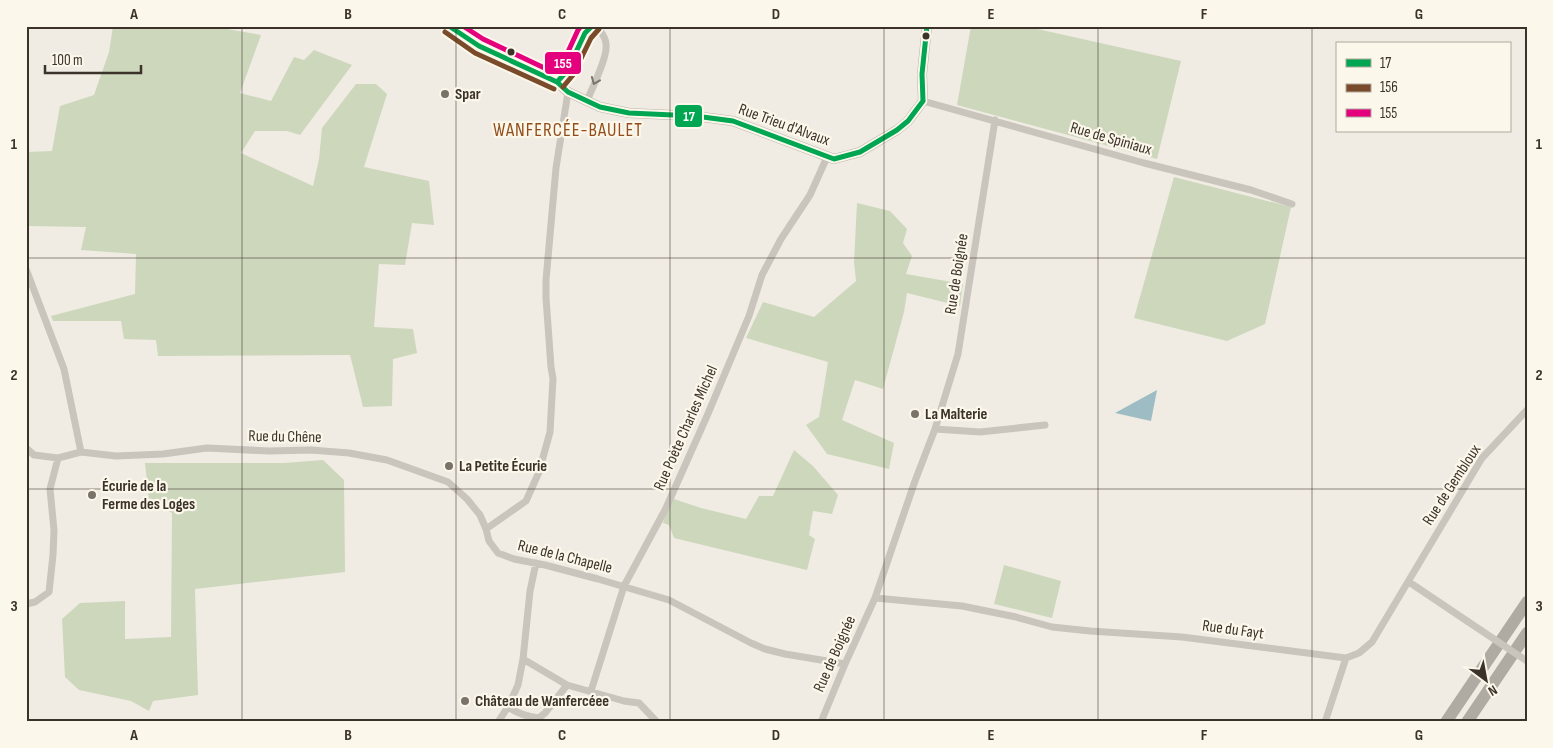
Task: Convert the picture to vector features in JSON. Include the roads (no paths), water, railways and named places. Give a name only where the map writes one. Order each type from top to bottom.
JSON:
[{"type":"highway","points":[[1446,722],[1527,602]]},
{"type":"highway","points":[[1467,722],[1527,633]]},
{"type":"main road","name":"Rue Trieu d'Alvaux","points":[[448,26],[479,46],[556,82],[568,92],[600,107],[629,112],[695,116],[733,121],[834,159],[860,152],[883,139],[908,121],[923,101]]},
{"type":"main road","points":[[923,101],[922,74],[927,26]]},
{"type":"main road","points":[[556,82],[567,71],[585,32],[592,27]]},
{"type":"street","points":[[587,102],[606,48],[604,37],[599,29],[592,27]]},
{"type":"street","points":[[486,529],[526,501],[539,472],[550,432],[553,379],[546,280],[555,177],[568,92]]},
{"type":"street","name":"Rue de Spiniaux","points":[[923,101],[1144,163],[1251,190],[1292,204]]},
{"type":"street","name":"Rue de Boignée","points":[[822,722],[844,664],[875,598],[935,429],[958,354],[995,120]]},
{"type":"street","name":"Rue Poète Charles Michel","points":[[591,691],[624,586],[666,508],[707,416],[749,316],[762,275],[781,239],[810,195],[827,157]]},
{"type":"street","points":[[26,269],[64,370],[82,452]]},
{"type":"street","name":"Rue de Gembloux","points":[[1408,582],[1482,458],[1527,410]]},
{"type":"street","points":[[935,429],[980,432],[1044,425]]},
{"type":"street","points":[[26,448],[34,455],[58,458],[50,489],[54,546],[49,592],[35,602],[26,604]]},
{"type":"street","name":"Rue du Chêne","points":[[58,458],[82,452],[116,456],[163,454],[207,448],[269,451],[311,450],[349,453],[387,460],[448,482],[467,498],[480,515],[486,529]]},
{"type":"street","name":"Rue de la Chapelle","points":[[486,529],[489,541],[498,553],[514,559],[545,564],[669,600],[765,649],[844,664]]},
{"type":"street","points":[[498,722],[508,707],[518,684],[523,659],[530,591],[536,564]]},
{"type":"street","points":[[1325,722],[1346,658],[1360,653],[1372,642],[1408,582],[1527,661]]},
{"type":"street","name":"Rue du Fayt","points":[[875,598],[962,606],[1016,617],[1052,627],[1182,637],[1346,658]]},
{"type":"street","points":[[523,659],[567,685],[624,701],[639,703],[657,722]]},
{"type":"street","points":[[508,707],[533,718],[539,718],[567,685]]},
{"type":"water","points":[[1157,390],[1151,421],[1115,413]]},
{"type":"place","name":"Spar","points":[[445,94]]},
{"type":"place","name":"La Malterie","points":[[915,414]]},
{"type":"place","name":"La Petite Écurie","points":[[449,466]]},
{"type":"place","name":"Écurie de la Ferme des Loges","points":[[92,495]]},
{"type":"place","name":"Château de Wanfercéee","points":[[465,701]]},
{"type":"district","name":"WANFERCÉE-BAULET","points":[[568,130]]}]
